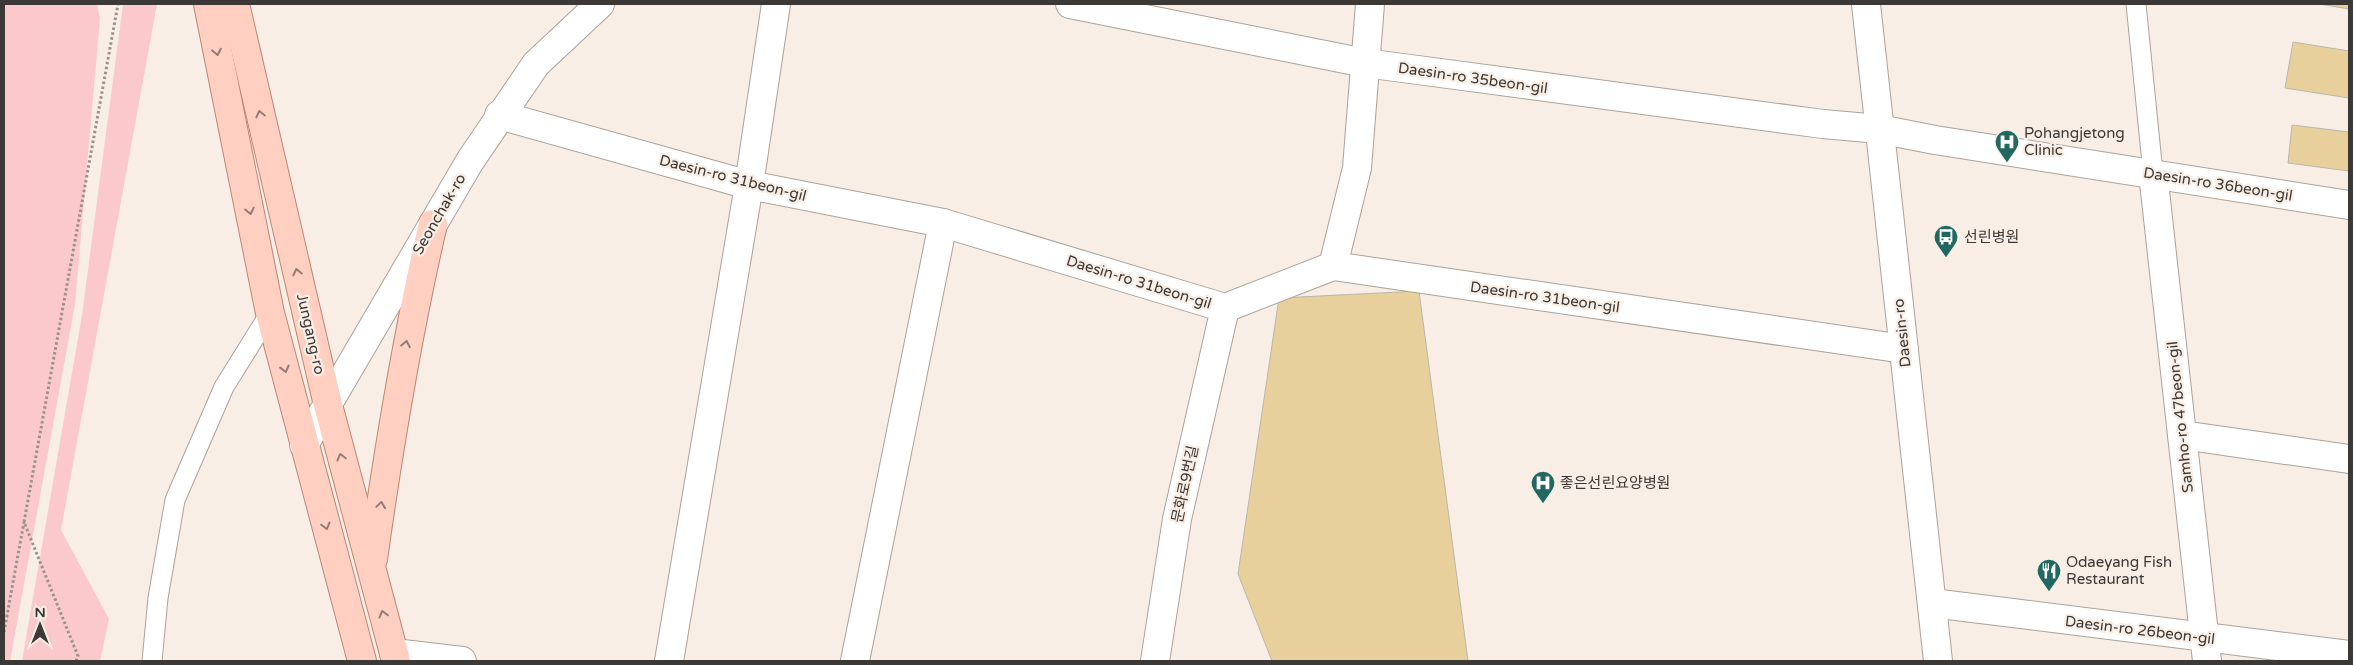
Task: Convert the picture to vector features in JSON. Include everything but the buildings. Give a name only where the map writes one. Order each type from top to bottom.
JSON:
[{"type":"main road","points":[[208,4],[270,313],[362,661]]},
{"type":"main road","name":"Jungang-ro","points":[[235,4],[328,405],[395,657]]},
{"type":"main road","points":[[372,570],[396,401],[412,311],[433,224]]},
{"type":"street","name":"Seonchak-ro","points":[[304,445],[499,115],[536,64],[600,4]]},
{"type":"street","points":[[669,661],[749,185],[776,4]]},
{"type":"street","name":"Daesin-ro 35beon-gil","points":[[1070,4],[1365,63],[1823,124],[1879,128]]},
{"type":"street","points":[[1333,266],[1357,168],[1370,4]]},
{"type":"street","name":"Daesin-ro","points":[[1866,4],[1938,661]]},
{"type":"street","name":"Daesin-ro 31beon-gil","points":[[499,115],[749,185],[943,223],[1225,308],[1333,266],[1904,349]]},
{"type":"street","name":"Daesin-ro 36beon-gil","points":[[1879,128],[1935,140],[2349,205]]},
{"type":"street","name":"Samho-ro 47beon-gil","points":[[2153,173],[2206,650]]},
{"type":"street","points":[[855,661],[943,223]]},
{"type":"street","name":"문화로9번길","points":[[1155,661],[1177,520],[1225,308]]},
{"type":"street","points":[[2182,435],[2349,459]]},
{"type":"street","name":"Daesin-ro 26beon-gil","points":[[1932,603],[2206,650],[2349,656]]},
{"type":"street","points":[[395,657],[462,661]]},
{"type":"lane","points":[[2136,4],[2153,173]]},
{"type":"lane","points":[[152,661],[158,598],[175,500],[224,387],[270,313]]},
{"type":"path","points":[[4,632],[118,4]]},
{"type":"path","points":[[24,522],[78,656],[76,661]]},
{"type":"shaded area","points":[[4,4],[97,4],[100,18],[75,304],[10,661],[4,661]]},
{"type":"shaded area","points":[[123,4],[157,4],[61,530],[109,619],[100,661],[22,661],[82,315]]},
{"type":"place","name":"Pohangjetong Clinic","points":[[2007,163]]},
{"type":"place","name":"선린병원","points":[[1946,258]]},
{"type":"place","name":"좋은선린요양병원","points":[[1543,504]]},
{"type":"place","name":"Odaeyang Fish Restaurant","points":[[2049,592]]}]
